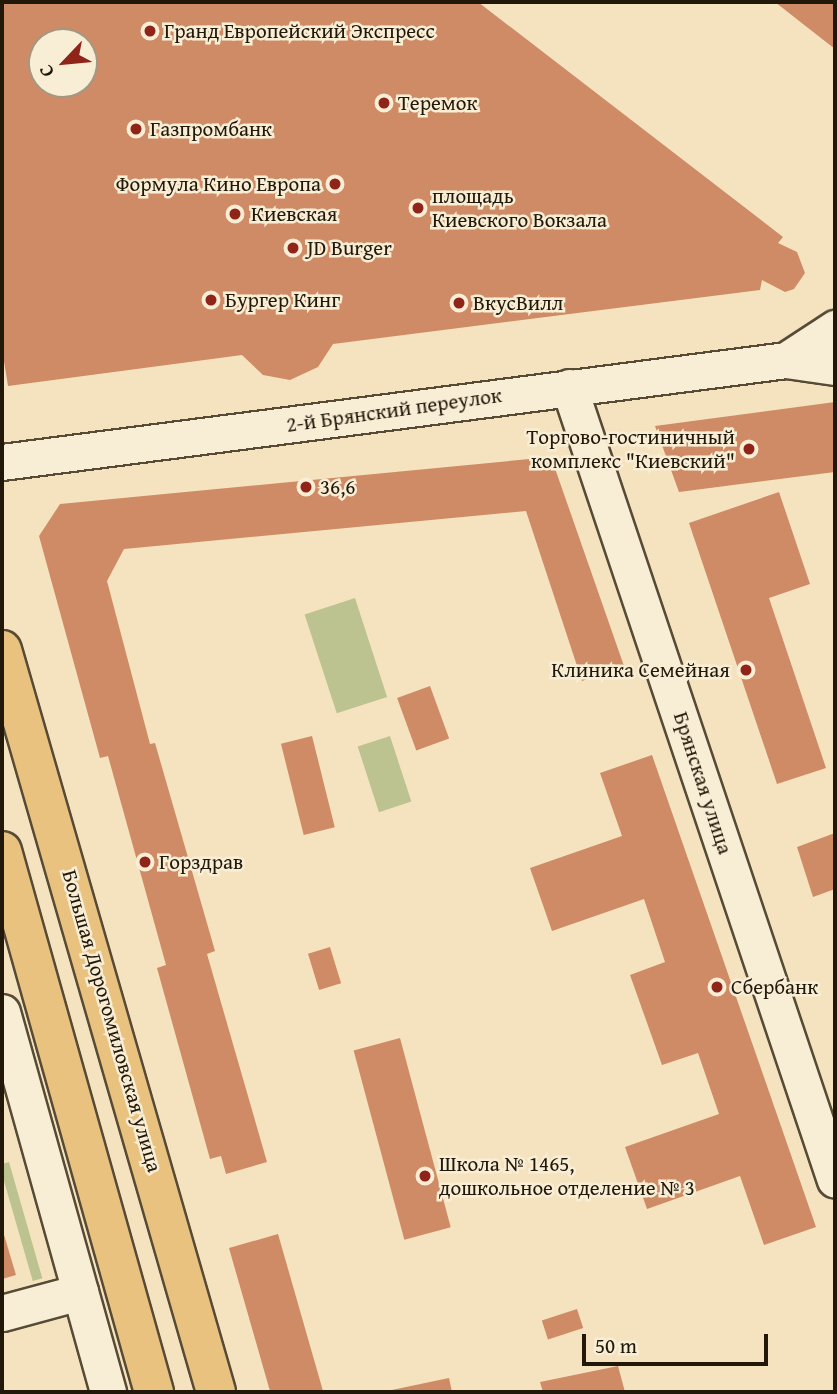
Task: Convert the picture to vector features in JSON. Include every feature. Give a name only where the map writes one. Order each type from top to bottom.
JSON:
[{"type":"main road","name":"Большая Дорогомиловская улица","points":[[2,650],[216,1392]]},
{"type":"main road","points":[[2,851],[154,1392]]},
{"type":"street","name":"2-й Брянский переулок","points":[[786,360],[835,328]]},
{"type":"street","name":"2-й Брянский переулок","points":[[2,463],[786,360],[835,368]]},
{"type":"street","name":"Брянская улица","points":[[569,387],[835,1180]]},
{"type":"street","points":[[2,1012],[108,1392]]},
{"type":"street","points":[[2,1313],[80,1292]]},
{"type":"green space","points":[[355,598],[387,697],[337,713],[305,614]]},
{"type":"green space","points":[[390,736],[411,802],[379,812],[358,747]]},
{"type":"green space","points":[[9,1162],[42,1278],[33,1281],[2,1174],[2,1164]]},
{"type":"building","name":"площадь Киевского Вокзала","points":[[2,2],[478,2],[783,237],[778,243],[797,252],[805,273],[794,289],[785,292],[762,280],[760,290],[333,344],[318,367],[290,380],[263,375],[242,355],[8,386],[2,349]]},
{"type":"building","points":[[775,2],[835,2],[835,49],[803,24]]},
{"type":"building","name":"Торгово-гостиничный комплекс \"Киевский\"","points":[[835,402],[835,472],[679,492],[655,426]]},
{"type":"building","points":[[551,457],[624,666],[582,681],[526,511],[124,549],[107,581],[150,744],[155,743],[215,951],[207,954],[267,1162],[226,1174],[221,1156],[210,1159],[157,968],[166,965],[108,756],[100,758],[39,536],[60,504]]},
{"type":"building","points":[[779,492],[810,584],[769,598],[826,768],[777,784],[689,523]]},
{"type":"building","points":[[430,686],[449,739],[416,751],[397,698]]},
{"type":"building","points":[[312,736],[335,827],[304,835],[281,744]]},
{"type":"building","points":[[652,755],[816,1227],[764,1245],[740,1176],[647,1209],[625,1147],[719,1114],[698,1053],[662,1065],[630,975],[665,962],[644,899],[552,931],[530,868],[622,836],[600,773]]},
{"type":"building","points":[[835,833],[835,889],[813,897],[797,847]]},
{"type":"building","points":[[330,947],[341,983],[319,990],[308,954]]},
{"type":"building","points":[[400,1038],[451,1227],[404,1240],[354,1050]]},
{"type":"building","points":[[2,1228],[16,1275],[2,1279]]},
{"type":"building","points":[[278,1234],[323,1392],[270,1392],[229,1248]]},
{"type":"building","points":[[577,1309],[583,1328],[548,1339],[542,1320]]},
{"type":"building","points":[[618,1366],[625,1392],[543,1392],[540,1382]]},
{"type":"building","points":[[449,1378],[452,1392],[387,1392],[387,1391]]},
{"type":"place","name":"Гранд Европейский Экспресс","points":[[150,31]]},
{"type":"place","name":"Теремок","points":[[384,103]]},
{"type":"place","name":"Газпромбанк","points":[[136,129]]},
{"type":"place","name":"Формула Кино Европа","points":[[335,184]]},
{"type":"place","name":"площадь Киевского Вокзала","points":[[418,208]]},
{"type":"place","name":"Киевская","points":[[235,214]]},
{"type":"place","name":"JD Burger","points":[[293,248]]},
{"type":"place","name":"Бургер Кинг","points":[[211,300]]},
{"type":"place","name":"ВкусВилл","points":[[459,303]]},
{"type":"place","name":"Торгово-гостиничный комплекс \"Киевский\"","points":[[749,449]]},
{"type":"place","name":"36,6","points":[[306,487]]},
{"type":"place","name":"Клиника Семейная","points":[[746,670]]},
{"type":"place","name":"Горздрав","points":[[145,862]]},
{"type":"place","name":"Сбербанк","points":[[717,987]]},
{"type":"place","name":"Школа № 1465, дошкольное отделение № 3","points":[[425,1176]]}]
